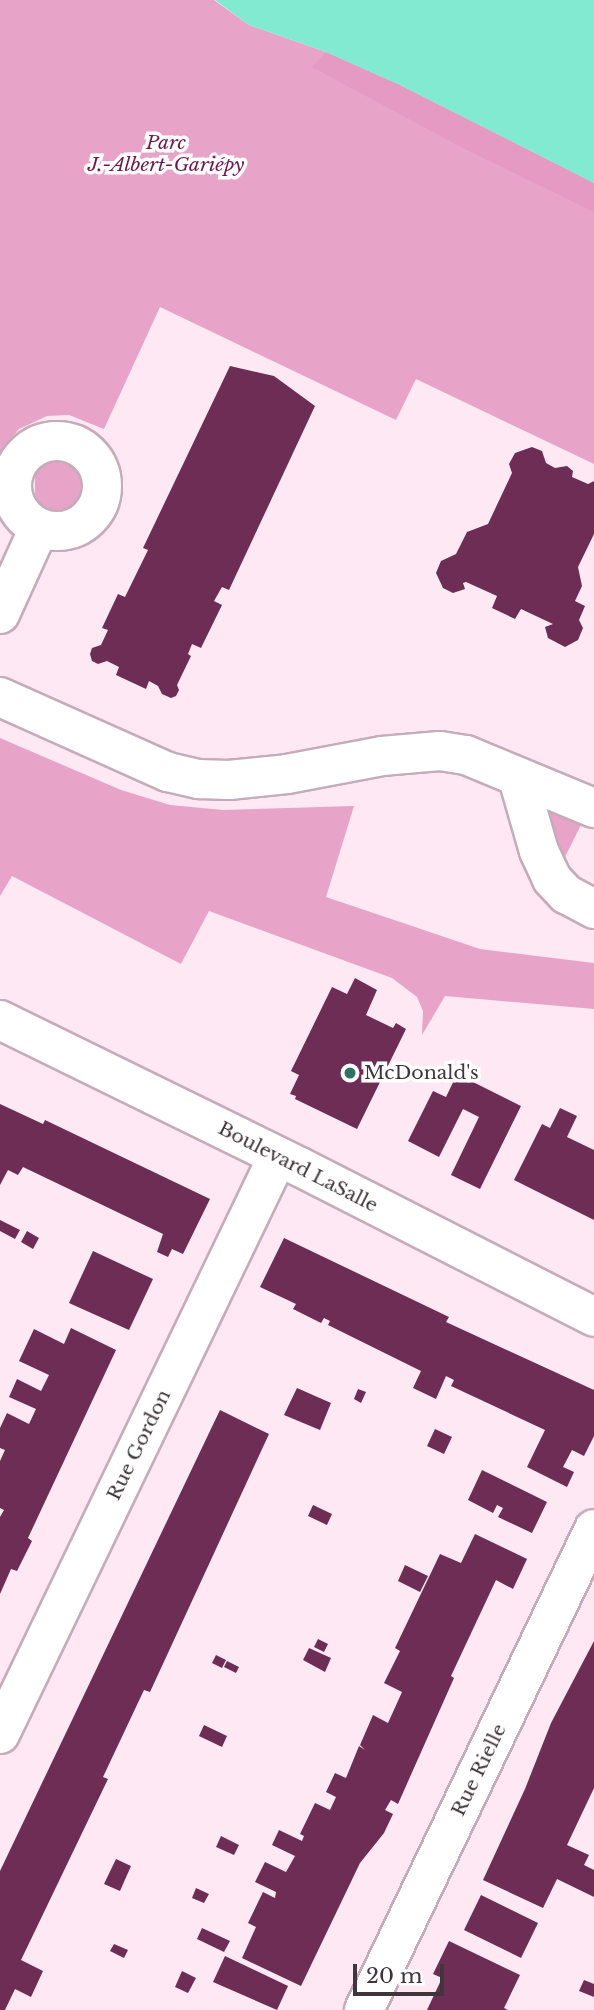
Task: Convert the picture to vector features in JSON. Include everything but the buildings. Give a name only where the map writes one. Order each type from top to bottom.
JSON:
[{"type":"street","points":[[0,614],[39,528]]},
{"type":"street","points":[[0,697],[168,772],[199,779],[229,780],[287,774],[383,756],[440,751],[466,755],[517,778],[545,785],[594,808]]},
{"type":"street","points":[[517,778],[539,850],[552,879],[566,894],[594,909]]},
{"type":"street","name":"Boulevard LaSalle","points":[[0,1020],[278,1156],[594,1317]]},
{"type":"street","name":"Rue Gordon","points":[[0,1734],[278,1156]]},
{"type":"street","name":"Rue Rielle","points":[[364,2010],[594,1529]]},
{"type":"green space","name":"Parc J.-Albert-Gariépy","points":[[0,0],[214,0],[249,25],[326,52],[400,85],[594,183],[594,464],[416,379],[396,420],[160,307],[104,429],[69,415],[47,416],[19,429],[0,452]]},
{"type":"green space","points":[[62,457],[81,470],[86,478],[86,491],[72,508],[46,514],[35,495],[35,474],[46,462]]},
{"type":"green space","points":[[0,738],[121,790],[170,805],[223,810],[354,806],[326,897],[480,949],[594,963],[594,1009],[445,996],[422,1035],[423,1011],[417,997],[392,978],[209,911],[181,964],[12,876],[0,896]]},
{"type":"green space","points":[[553,811],[582,823],[562,863],[547,815]]},
{"type":"shaded area","points":[[215,0],[594,0],[594,183],[400,85],[326,52],[249,25]]},
{"type":"shaded area","points":[[326,52],[400,85],[594,183],[594,212],[459,146],[312,67]]},
{"type":"place","name":"McDonald's","points":[[350,1073]]}]
